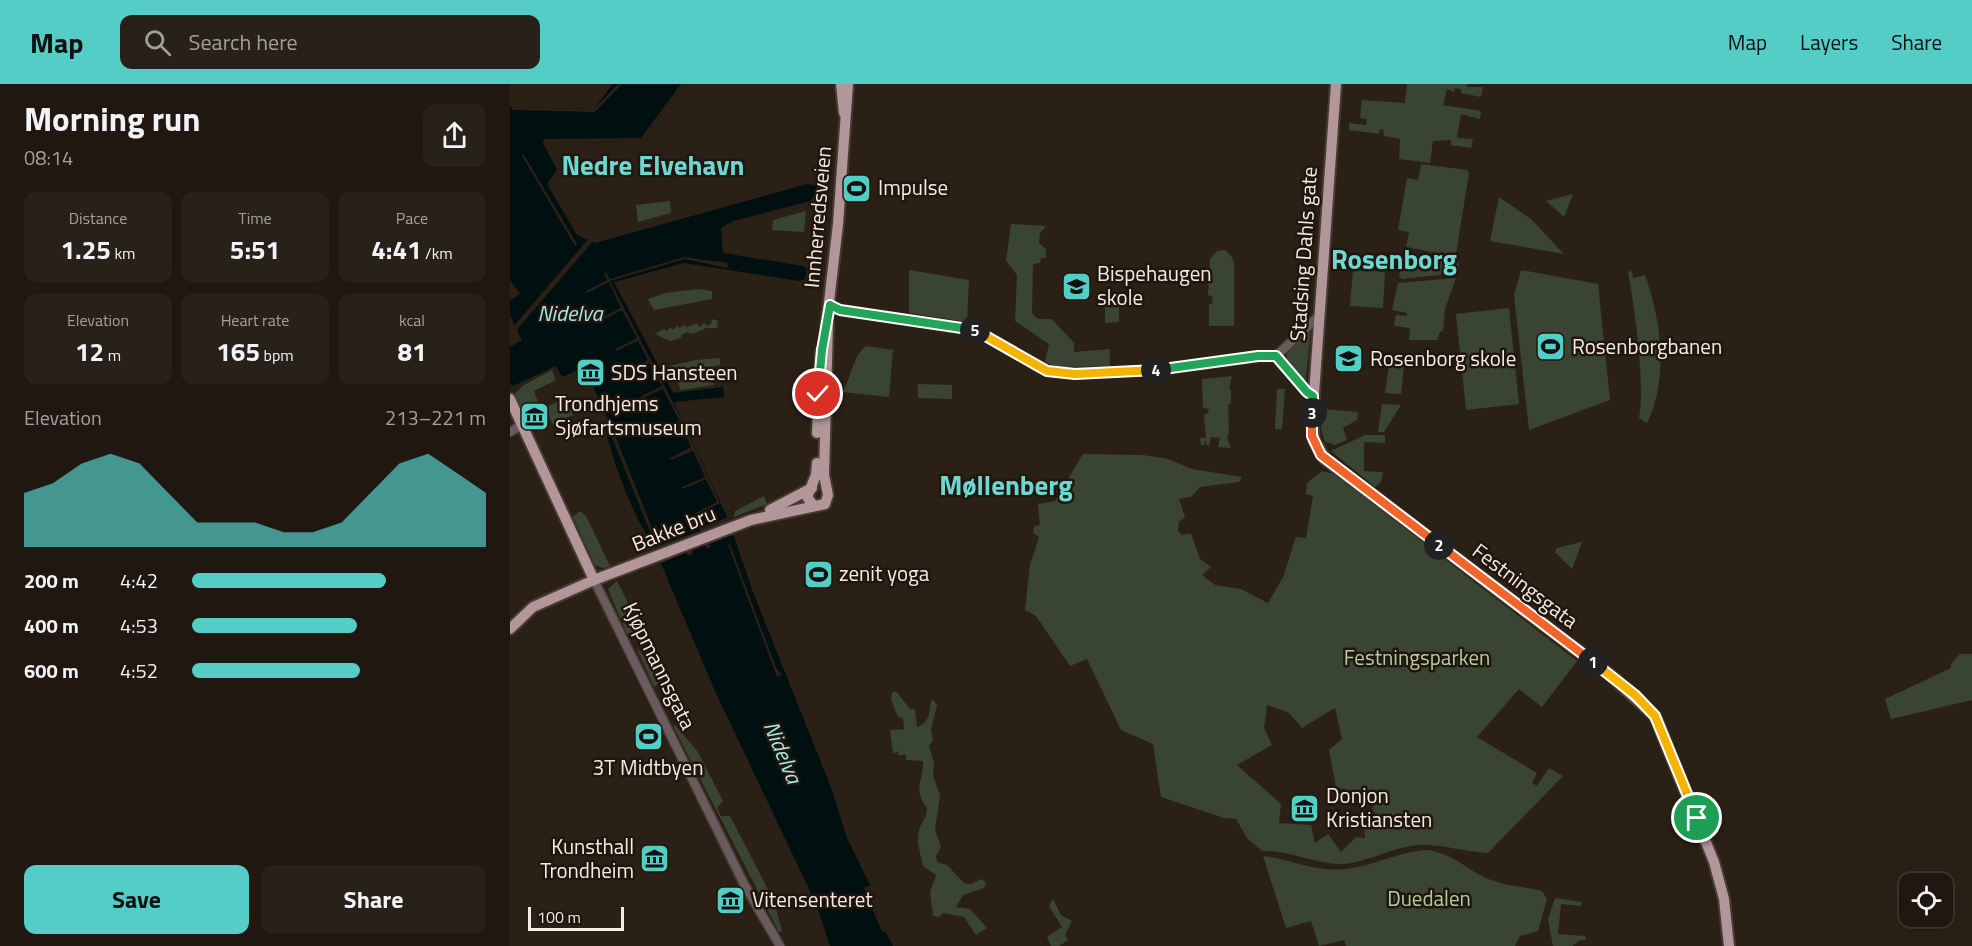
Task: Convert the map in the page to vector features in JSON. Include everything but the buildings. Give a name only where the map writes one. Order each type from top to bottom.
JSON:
[{"type":"main road","name":"Innherredsveien","points":[[841,84],[845,115]]},
{"type":"main road","name":"Innherredsveien","points":[[826,490],[824,448],[828,323],[848,84]]},
{"type":"main road","name":"Stadsing Dahls gate","points":[[1325,459],[1312,436],[1313,396],[1336,84]]},
{"type":"main road","name":"Innherredsveien","points":[[810,490],[816,475],[818,394],[822,345],[828,323]]},
{"type":"main road","name":"Kjøpmannsgata","points":[[510,399],[594,580]]},
{"type":"main road","name":"Festningsgata","points":[[1325,459],[1615,679],[1655,716],[1714,862],[1724,899],[1729,946]]},
{"type":"main road","points":[[818,486],[826,490],[828,495],[825,504],[751,520],[818,486]]},
{"type":"main road","points":[[810,490],[808,498],[814,506]]},
{"type":"main road","name":"Bakke bru","points":[[510,630],[533,607],[594,580],[751,520]]},
{"type":"street","points":[[830,305],[840,310],[977,330],[1039,368],[1059,373],[1144,371],[1258,356],[1276,356],[1319,316]]},
{"type":"street","points":[[1276,356],[1313,396]]},
{"type":"street","points":[[510,432],[522,424]]},
{"type":"street","name":"Kjøpmannsgata","points":[[594,580],[737,868],[780,946]]},
{"type":"green space","points":[[1407,84],[1467,84],[1467,87],[1483,87],[1481,97],[1461,93],[1461,89],[1455,88],[1454,92],[1447,89],[1443,105],[1481,111],[1480,119],[1461,114],[1457,138],[1473,139],[1471,148],[1451,145],[1451,140],[1433,141],[1430,163],[1399,159],[1400,139],[1384,136],[1383,129],[1380,129],[1379,134],[1349,130],[1349,123],[1366,125],[1367,119],[1360,118],[1362,100],[1405,103]]},
{"type":"green space","points":[[1421,164],[1467,170],[1469,173],[1456,254],[1453,256],[1406,247],[1409,232],[1398,230],[1407,178],[1418,180]]},
{"type":"green space","points":[[1573,194],[1564,217],[1546,201]]},
{"type":"green space","points":[[1499,197],[1531,219],[1564,254],[1490,241]]},
{"type":"green space","points":[[670,201],[671,213],[638,222],[636,205]]},
{"type":"green space","points":[[806,211],[804,232],[772,230],[773,220]]},
{"type":"green space","points":[[1011,224],[1046,226],[1040,233],[1039,243],[1046,249],[1046,258],[1041,258],[1040,263],[1033,264],[1032,313],[1038,319],[1052,319],[1074,343],[1074,352],[1110,349],[1110,366],[1057,367],[1045,362],[1049,344],[1015,321],[1017,275],[1006,261]]},
{"type":"green space","points":[[1225,250],[1232,257],[1234,264],[1234,326],[1209,326],[1209,305],[1213,303],[1212,296],[1208,295],[1210,259],[1217,251]]},
{"type":"green space","points":[[1404,252],[1457,261],[1458,273],[1402,279],[1399,276]]},
{"type":"green space","points":[[909,270],[969,280],[967,322],[909,313]]},
{"type":"green space","points":[[1353,270],[1385,272],[1383,308],[1350,306]]},
{"type":"green space","points":[[1521,270],[1598,284],[1610,400],[1529,430],[1514,295]]},
{"type":"green space","points":[[1632,271],[1633,278],[1645,275],[1655,311],[1660,349],[1658,388],[1647,423],[1639,418],[1640,368],[1628,272]]},
{"type":"green space","points":[[1456,278],[1445,309],[1443,331],[1440,332],[1437,340],[1409,340],[1410,328],[1394,326],[1396,315],[1407,316],[1407,313],[1392,310],[1398,283]]},
{"type":"green space","points":[[699,289],[712,291],[712,299],[654,310],[648,299],[665,293]]},
{"type":"green space","points":[[1105,302],[1119,302],[1119,322],[1105,323]]},
{"type":"green space","points":[[1509,308],[1519,404],[1466,410],[1456,314]]},
{"type":"green space","points":[[712,319],[718,321],[717,328],[706,328],[693,334],[687,332],[681,335],[681,338],[670,341],[655,334],[664,329],[667,331],[670,327],[673,330],[677,326],[687,327],[697,323],[700,327],[704,323],[707,326],[711,324]]},
{"type":"green space","points":[[1311,327],[1305,386],[1290,367],[1287,355],[1294,344]]},
{"type":"green space","points":[[866,346],[893,350],[889,397],[842,392],[858,355]]},
{"type":"green space","points":[[720,358],[720,365],[673,373],[669,366],[696,360]]},
{"type":"green space","points":[[1389,365],[1404,366],[1401,394],[1385,393]]},
{"type":"green space","points":[[552,370],[556,380],[534,391],[538,402],[522,409],[515,394],[522,386]]},
{"type":"green space","points":[[712,372],[714,385],[681,390],[675,377]]},
{"type":"green space","points":[[1232,376],[1229,389],[1231,390],[1231,403],[1228,404],[1229,434],[1227,437],[1231,448],[1218,447],[1220,438],[1211,437],[1209,446],[1206,445],[1206,439],[1204,445],[1201,445],[1200,438],[1206,438],[1204,415],[1209,409],[1203,408],[1202,379]]},
{"type":"green space","points":[[918,384],[952,385],[952,399],[918,398]]},
{"type":"green space","points":[[1277,389],[1285,389],[1282,429],[1275,429]]},
{"type":"green space","points":[[565,398],[573,415],[553,425],[545,408]]},
{"type":"green space","points":[[1382,404],[1401,405],[1384,432],[1378,432]]},
{"type":"green space","points":[[1323,409],[1358,412],[1357,420],[1343,428],[1347,440],[1335,445],[1325,442],[1321,429]]},
{"type":"green space","points":[[1365,435],[1385,435],[1385,443],[1364,442],[1364,471],[1383,472],[1381,482],[1375,487],[1331,451]]},
{"type":"green space","name":"Festningsparken","points":[[1083,454],[1143,455],[1168,459],[1192,469],[1242,477],[1239,482],[1200,487],[1191,497],[1179,499],[1185,517],[1179,522],[1178,531],[1182,535],[1191,533],[1200,559],[1211,567],[1202,575],[1215,585],[1241,589],[1268,603],[1283,577],[1296,537],[1306,538],[1313,496],[1306,494],[1307,483],[1322,471],[1334,474],[1577,661],[1542,707],[1519,689],[1477,737],[1537,773],[1532,783],[1537,786],[1549,768],[1563,776],[1488,853],[1420,845],[1401,848],[1357,862],[1339,864],[1281,852],[1262,851],[1247,838],[1236,819],[1224,818],[1161,797],[1153,744],[1121,730],[1087,659],[1070,666],[1036,616],[1025,610],[1030,565],[1039,537],[1033,533],[1034,526],[1040,525],[1038,504],[1055,501]],"holes":[[[1267,705],[1289,713],[1302,728],[1335,708],[1342,739],[1329,750],[1336,787],[1379,798],[1372,809],[1381,822],[1364,828],[1365,838],[1356,837],[1341,852],[1328,834],[1315,843],[1311,825],[1279,823],[1281,804],[1237,765],[1272,745],[1264,728]]]},
{"type":"green space","points":[[764,496],[767,504],[734,517],[735,511]]},
{"type":"green space","points":[[580,511],[586,516],[610,566],[603,568],[595,565],[573,517]]},
{"type":"green space","points":[[1582,542],[1572,569],[1555,552],[1557,548]]},
{"type":"green space","points":[[617,581],[654,655],[635,637],[627,634],[608,589]]},
{"type":"green space","points":[[636,647],[662,676],[661,681],[654,687]]},
{"type":"green space","points":[[1960,654],[1972,654],[1972,700],[1891,719],[1885,699],[1951,668],[1951,664]]},
{"type":"green space","points":[[896,691],[910,709],[915,709],[917,727],[927,720],[932,699],[937,705],[931,730],[933,740],[929,746],[934,763],[933,776],[940,795],[935,830],[941,847],[936,856],[937,862],[947,865],[964,883],[971,884],[981,879],[986,882],[984,888],[963,895],[956,907],[970,909],[987,928],[976,935],[964,917],[943,913],[939,917],[933,916],[930,892],[936,875],[923,866],[918,840],[927,808],[919,790],[923,761],[906,760],[906,755],[898,755],[898,751],[893,754],[890,730],[904,729],[903,718],[898,717],[891,700],[892,693]]},
{"type":"green space","points":[[675,725],[698,752],[723,801],[717,808],[721,816],[730,816],[774,901],[782,931],[779,932],[673,726]]},
{"type":"green space","name":"Duedalen","points":[[1428,850],[1451,858],[1489,879],[1542,891],[1547,899],[1538,931],[1520,936],[1515,946],[1346,946],[1344,940],[1319,946],[1311,921],[1286,928],[1263,856],[1336,870]]},
{"type":"green space","points":[[1555,898],[1582,902],[1581,906],[1561,904],[1558,934],[1585,936],[1586,940],[1580,940],[1572,946],[1553,946],[1548,919]]},
{"type":"green space","points":[[1053,899],[1061,915],[1072,921],[1065,935],[1068,940],[1059,946],[1051,946],[1047,937],[1062,927],[1049,906]]},
{"type":"water","name":"Nidelva","points":[[613,84],[684,84],[641,142],[543,143],[557,170],[547,184],[577,235],[595,243],[807,184],[816,186],[819,191],[810,201],[733,221],[721,228],[723,253],[803,266],[807,268],[805,279],[799,281],[684,263],[614,282],[673,393],[723,387],[724,397],[674,402],[728,519],[754,595],[831,787],[847,838],[870,885],[864,888],[881,930],[886,933],[893,946],[830,946],[817,906],[715,691],[654,547],[631,505],[605,428],[611,425],[584,367],[562,377],[556,366],[513,386],[510,384],[510,347],[522,340],[510,316],[510,300],[520,294],[510,280],[510,107],[594,109]]},
{"type":"pier","points":[[618,84],[622,84],[595,112],[512,110],[512,107],[594,109]]},
{"type":"pier","points":[[681,84],[684,84],[641,142],[543,143],[544,139],[641,138]]},
{"type":"pier","points":[[524,155],[577,244],[575,246],[522,156]]},
{"type":"pier","points":[[590,237],[594,240],[515,332],[513,327]]},
{"type":"pier","points":[[684,257],[728,263],[727,268],[685,259],[610,281],[682,420],[720,503],[696,515],[695,513],[717,502],[706,479],[683,489],[682,487],[705,477],[693,451],[671,460],[670,458],[691,447],[680,423],[658,433],[657,430],[679,420],[663,389],[641,399],[640,397],[662,386],[649,363],[629,373],[628,371],[648,360],[638,341],[616,351],[615,349],[637,338],[622,310],[601,321],[599,319],[621,308],[609,282],[587,293],[586,291],[607,280],[604,274],[606,272],[610,279]]},
{"type":"pier","points":[[612,428],[658,543],[655,544],[609,430]]},
{"type":"pier","points":[[729,517],[736,534],[710,544],[711,547],[707,549],[705,545],[692,551],[693,554],[688,556],[686,553],[657,565],[651,549],[654,547],[700,531],[699,528]]},
{"type":"pier","points":[[730,544],[776,668],[782,675],[777,677],[728,545]]},
{"type":"place","name":"Impulse","points":[[857,188]]},
{"type":"place","name":"Bispehaugen skole","points":[[1076,286]]},
{"type":"place","name":"Rosenborgbanen","points":[[1551,347]]},
{"type":"place","name":"Rosenborg skole","points":[[1349,359]]},
{"type":"place","name":"SDS Hansteen","points":[[590,373]]},
{"type":"place","name":"Trondhjems Sjøfartsmuseum","points":[[534,416]]},
{"type":"place","name":"zenit yoga","points":[[818,574]]},
{"type":"place","name":"3T Midtbyen","points":[[648,737]]},
{"type":"place","name":"Donjon Kristiansten","points":[[1305,808]]},
{"type":"place","name":"Kunsthall Trondheim","points":[[655,859]]},
{"type":"place","name":"Vitensenteret","points":[[731,900]]},
{"type":"district","name":"Nedre Elvehavn","points":[[653,166]]},
{"type":"district","name":"Rosenborg","points":[[1394,260]]},
{"type":"district","name":"Møllenberg","points":[[1006,486]]},
{"type":"route","points":[[818,394],[822,345],[830,305],[840,310],[977,330],[1039,368],[1059,373],[1144,371],[1258,356],[1276,356],[1292,376],[1313,396],[1312,436],[1325,459],[1610,675],[1655,716],[1697,818]]}]
